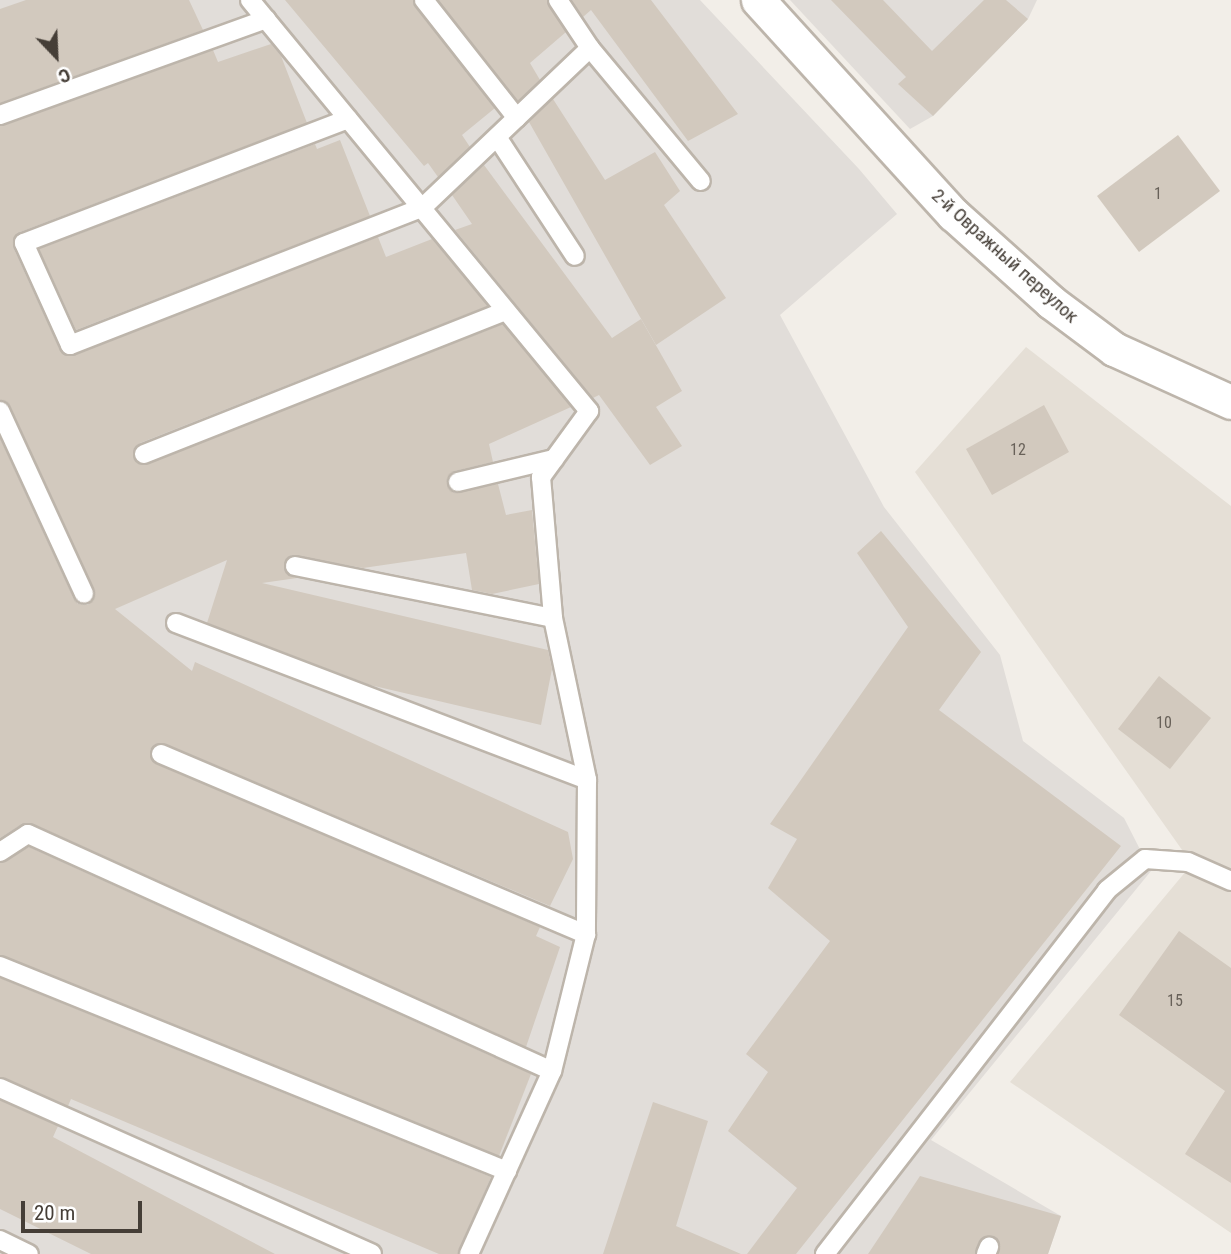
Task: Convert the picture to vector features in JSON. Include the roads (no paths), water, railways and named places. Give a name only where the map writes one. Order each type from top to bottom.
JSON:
[{"type":"street","name":"2-й Овражный переулок","points":[[758,0],[953,214],[1051,302],[1114,349],[1231,401]]},
{"type":"lane","points":[[250,0],[589,411],[541,477],[553,618],[587,780],[586,934],[552,1071],[469,1254]]},
{"type":"lane","points":[[424,0],[517,118]]},
{"type":"lane","points":[[558,0],[590,48],[701,181]]},
{"type":"lane","points":[[0,115],[266,19]]},
{"type":"lane","points":[[348,119],[24,243],[70,345],[422,208],[590,48]]},
{"type":"lane","points":[[497,137],[575,256]]},
{"type":"lane","points":[[144,454],[506,311]]},
{"type":"lane","points":[[0,411],[85,594]]},
{"type":"lane","points":[[458,482],[554,459]]},
{"type":"lane","points":[[295,566],[553,618]]},
{"type":"lane","points":[[176,623],[587,780]]},
{"type":"lane","points":[[161,754],[586,934]]},
{"type":"lane","points":[[0,852],[28,835],[552,1071]]},
{"type":"lane","points":[[825,1254],[1107,890],[1145,859],[1188,862],[1231,880]]},
{"type":"lane","points":[[0,965],[507,1171]]},
{"type":"lane","points":[[0,1088],[372,1254]]},
{"type":"lane","points":[[0,1240],[29,1254]]}]
